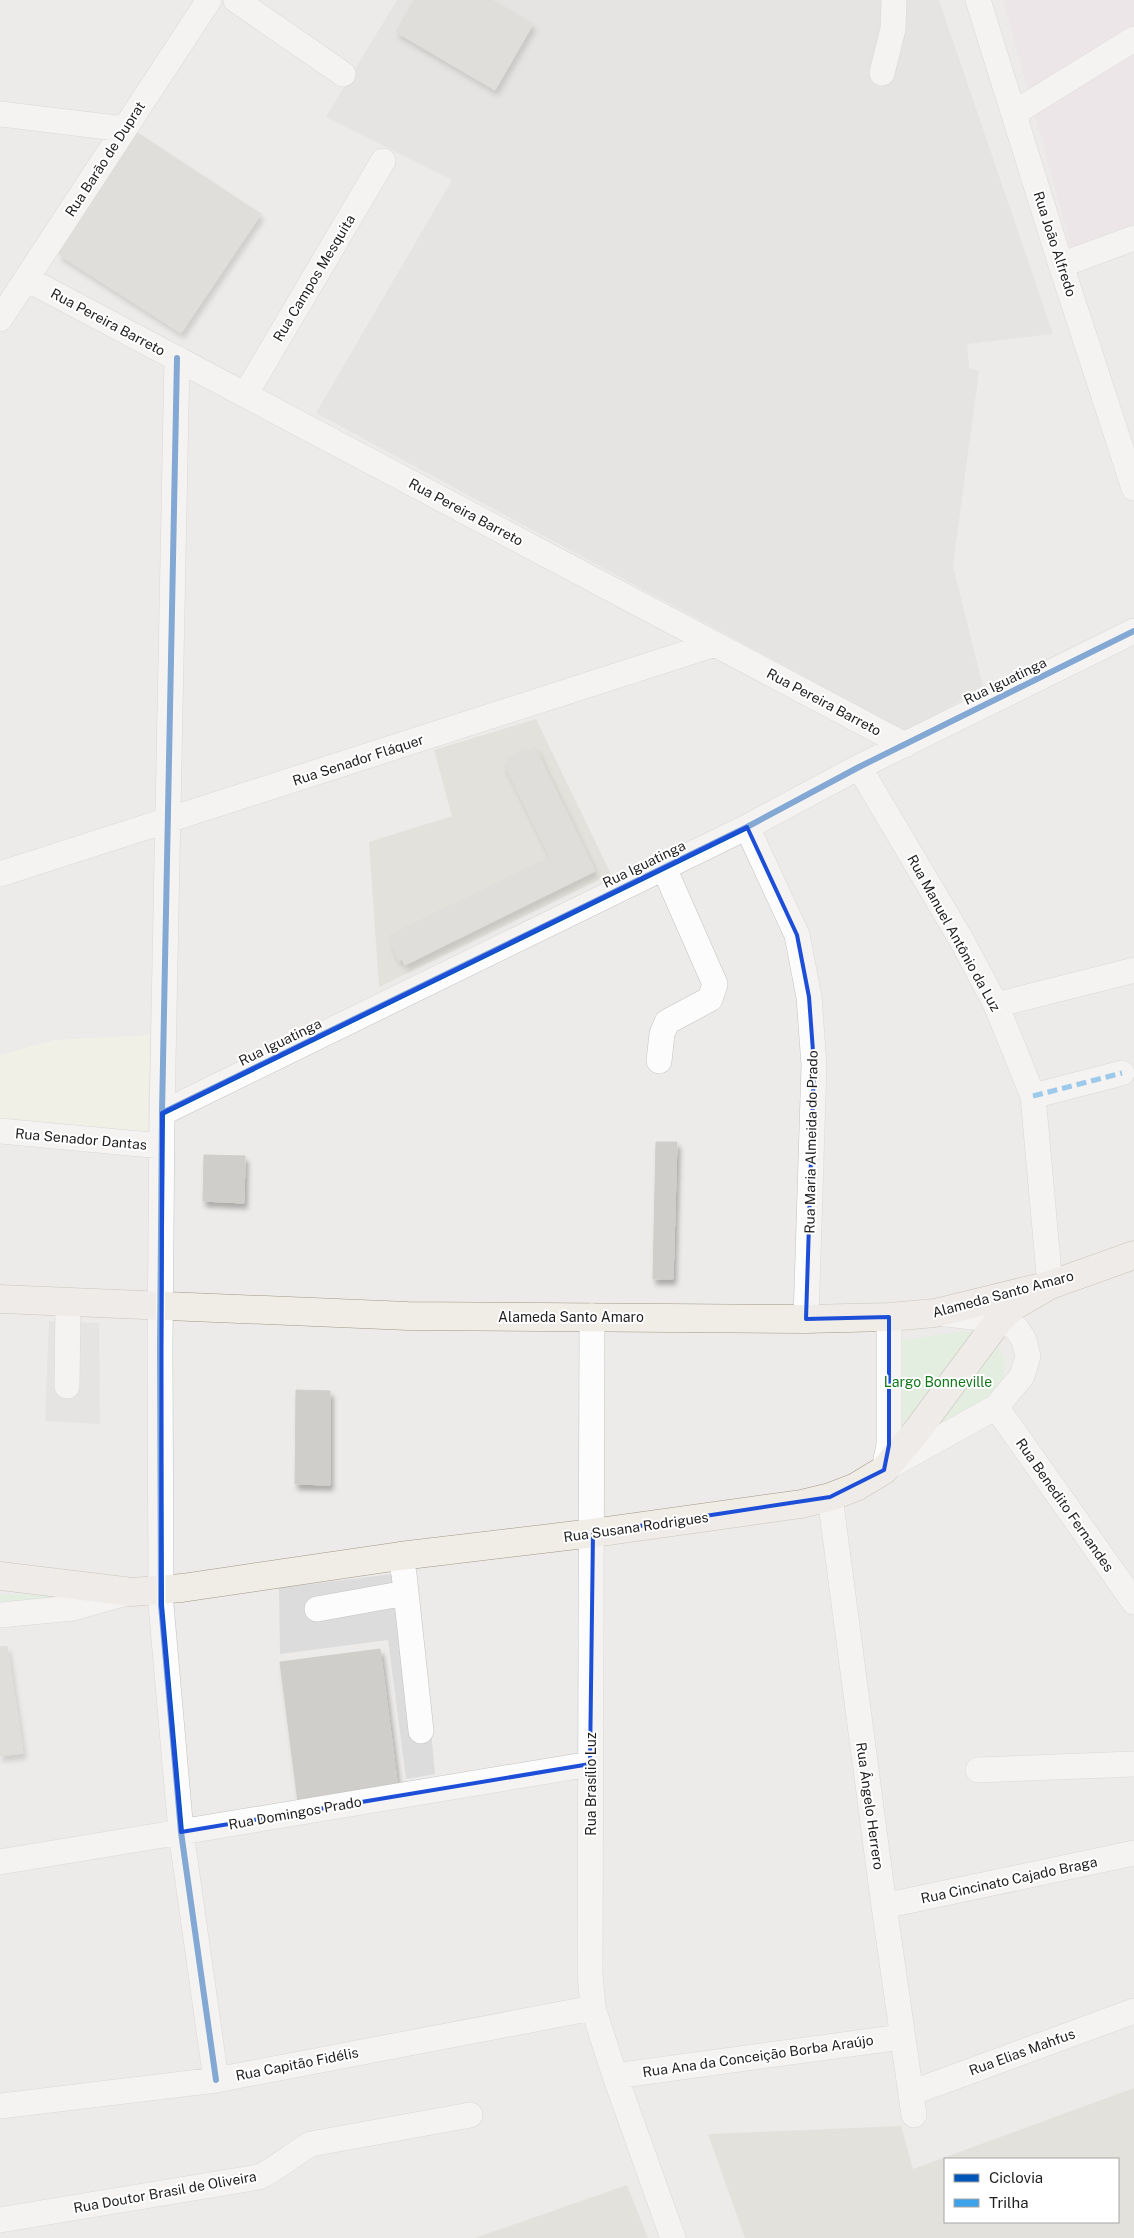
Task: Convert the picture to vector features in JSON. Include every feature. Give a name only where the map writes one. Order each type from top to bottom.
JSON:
[{"type":"main road","name":"Alameda Santo Amaro","points":[[0,1299],[408,1316],[806,1319],[889,1317],[934,1314],[1050,1284],[1134,1255]]},
{"type":"main road","name":"Rua Susana Rodrigues","points":[[0,1576],[132,1592],[161,1590],[400,1556],[593,1533],[802,1504],[830,1498],[856,1487],[884,1470],[916,1432],[999,1320],[1014,1306],[1050,1284]]},
{"type":"street","name":"Rua Barão de Duprat","points":[[0,319],[209,0]]},
{"type":"street","points":[[236,0],[343,74]]},
{"type":"street","points":[[882,73],[893,29],[894,0]]},
{"type":"street","name":"Rua João Alfredo","points":[[978,0],[1061,265],[1134,488]]},
{"type":"street","points":[[1014,113],[1134,39]]},
{"type":"street","points":[[0,114],[124,130]]},
{"type":"street","name":"Rua Campos Mesquita","points":[[245,395],[383,161]]},
{"type":"street","points":[[1061,265],[1134,238]]},
{"type":"street","name":"Rua Pereira Barreto","points":[[27,279],[905,745]]},
{"type":"street","points":[[176,358],[169,821],[162,1113],[160,1605],[182,1832],[216,2080]]},
{"type":"street","name":"Rua Iguatinga","points":[[162,1113],[747,828],[859,767],[1134,631]]},
{"type":"street","name":"Rua Senador Fláquer","points":[[0,874],[715,644]]},
{"type":"street","name":"Rua Manuel Antônio da Luz","points":[[859,767],[962,941],[996,1005],[1033,1096],[1050,1284]]},
{"type":"street","name":"Rua Maria Almeida do Prado","points":[[747,828],[797,935],[809,997],[814,1065],[806,1319]]},
{"type":"street","points":[[659,1061],[662,1034],[667,1022],[710,999],[715,984],[664,868]]},
{"type":"street","points":[[996,1005],[1134,970]]},
{"type":"street","points":[[1033,1096],[1122,1073]]},
{"type":"street","name":"Rua Senador Dantas","points":[[0,1132],[162,1146]]},
{"type":"street","points":[[67,1386],[68,1303]]},
{"type":"street","points":[[884,1470],[996,1407],[1022,1376],[1028,1356],[1024,1340],[1016,1328],[999,1320],[976,1316],[934,1314]]},
{"type":"street","name":"Rua Brasílio Luz","points":[[592,1316],[593,1533],[590,1973],[593,2008],[614,2076],[673,2238]]},
{"type":"street","points":[[884,1470],[889,1445],[889,1317]]},
{"type":"street","name":"Rua Benedito Fernandes","points":[[996,1407],[1134,1602]]},
{"type":"street","name":"Rua Ângelo Herrero","points":[[830,1498],[912,2104]]},
{"type":"street","points":[[400,1556],[406,1593],[421,1730]]},
{"type":"street","name":"Rua Susana Rodrigues","points":[[0,1615],[73,1608],[132,1592]]},
{"type":"street","points":[[317,1609],[406,1593]]},
{"type":"street","name":"Rua Domingos Prado","points":[[0,1862],[590,1764]]},
{"type":"street","points":[[978,1770],[1134,1764]]},
{"type":"street","name":"Rua Cincinato Cajado Braga","points":[[884,1906],[1134,1853]]},
{"type":"street","name":"Rua Capitão Fidélis","points":[[0,2106],[216,2080],[593,2008]]},
{"type":"street","name":"Rua Elias Mahfus","points":[[912,2104],[1134,2011]]},
{"type":"street","name":"Rua Ana da Conceição Borba Araújo","points":[[614,2076],[902,2036]]},
{"type":"street","name":"Rua Doutor Brasil de Oliveira","points":[[0,2220],[259,2177],[276,2169],[294,2154],[312,2144],[470,2115]]},
{"type":"highlighted area","points":[[747,827],[797,935],[809,997],[814,1065],[806,1319],[889,1317],[889,1445],[884,1470],[830,1497],[593,1533],[590,1764],[181,1832],[161,1605],[162,1113]]},
{"type":"shaded area","points":[[397,0],[939,0],[1053,334],[967,344],[969,368],[979,371],[953,565],[983,687],[907,732],[316,413],[452,180],[326,117]]},
{"type":"shaded area","points":[[1003,0],[1134,0],[1134,224],[1071,247]]},
{"type":"shaded area","points":[[536,719],[611,874],[379,987],[369,842],[452,816],[434,750]]},
{"type":"shaded area","points":[[150,1035],[147,1136],[0,1125],[0,1055],[55,1040]]},
{"type":"shaded area","points":[[49,1321],[99,1323],[100,1424],[45,1421]]},
{"type":"shaded area","points":[[416,1571],[435,1774],[406,1779],[388,1640],[280,1654],[279,1588]]},
{"type":"shaded area","points":[[1134,2088],[1134,2238],[745,2238],[708,2134],[901,2126],[913,2169]]},
{"type":"shaded area","points":[[627,2185],[648,2238],[475,2238]]},
{"type":"green space","name":"Largo Bonneville","points":[[966,1331],[984,1334],[997,1342],[1005,1362],[1003,1383],[991,1407],[894,1459],[890,1342]]},
{"type":"green space","points":[[0,1594],[48,1595],[49,1601],[0,1602]]},
{"type":"building","points":[[414,0],[492,0],[533,24],[495,90],[396,32]]},
{"type":"building","points":[[136,132],[261,214],[181,333],[58,254]]},
{"type":"building","points":[[535,747],[595,871],[405,965],[402,959],[399,961],[390,942],[393,941],[390,935],[550,857],[504,764],[508,762],[506,758],[526,748],[528,751]]},
{"type":"building","points":[[656,1142],[677,1142],[673,1279],[653,1279]]},
{"type":"building","points":[[204,1155],[245,1156],[244,1203],[203,1201]]},
{"type":"building","points":[[296,1390],[330,1391],[330,1485],[295,1484]]},
{"type":"building","points":[[7,1646],[23,1753],[0,1756],[0,1647]]},
{"type":"building","points":[[380,1649],[398,1789],[298,1802],[280,1662]]},
{"type":"marked path","points":[[1033,1096],[1122,1073]]},
{"type":"cycle path","points":[[177,358],[162,1113],[160,1348],[161,1605],[181,1832],[216,2080]]},
{"type":"cycle path","points":[[162,1113],[747,827],[859,767],[1134,631]]}]
